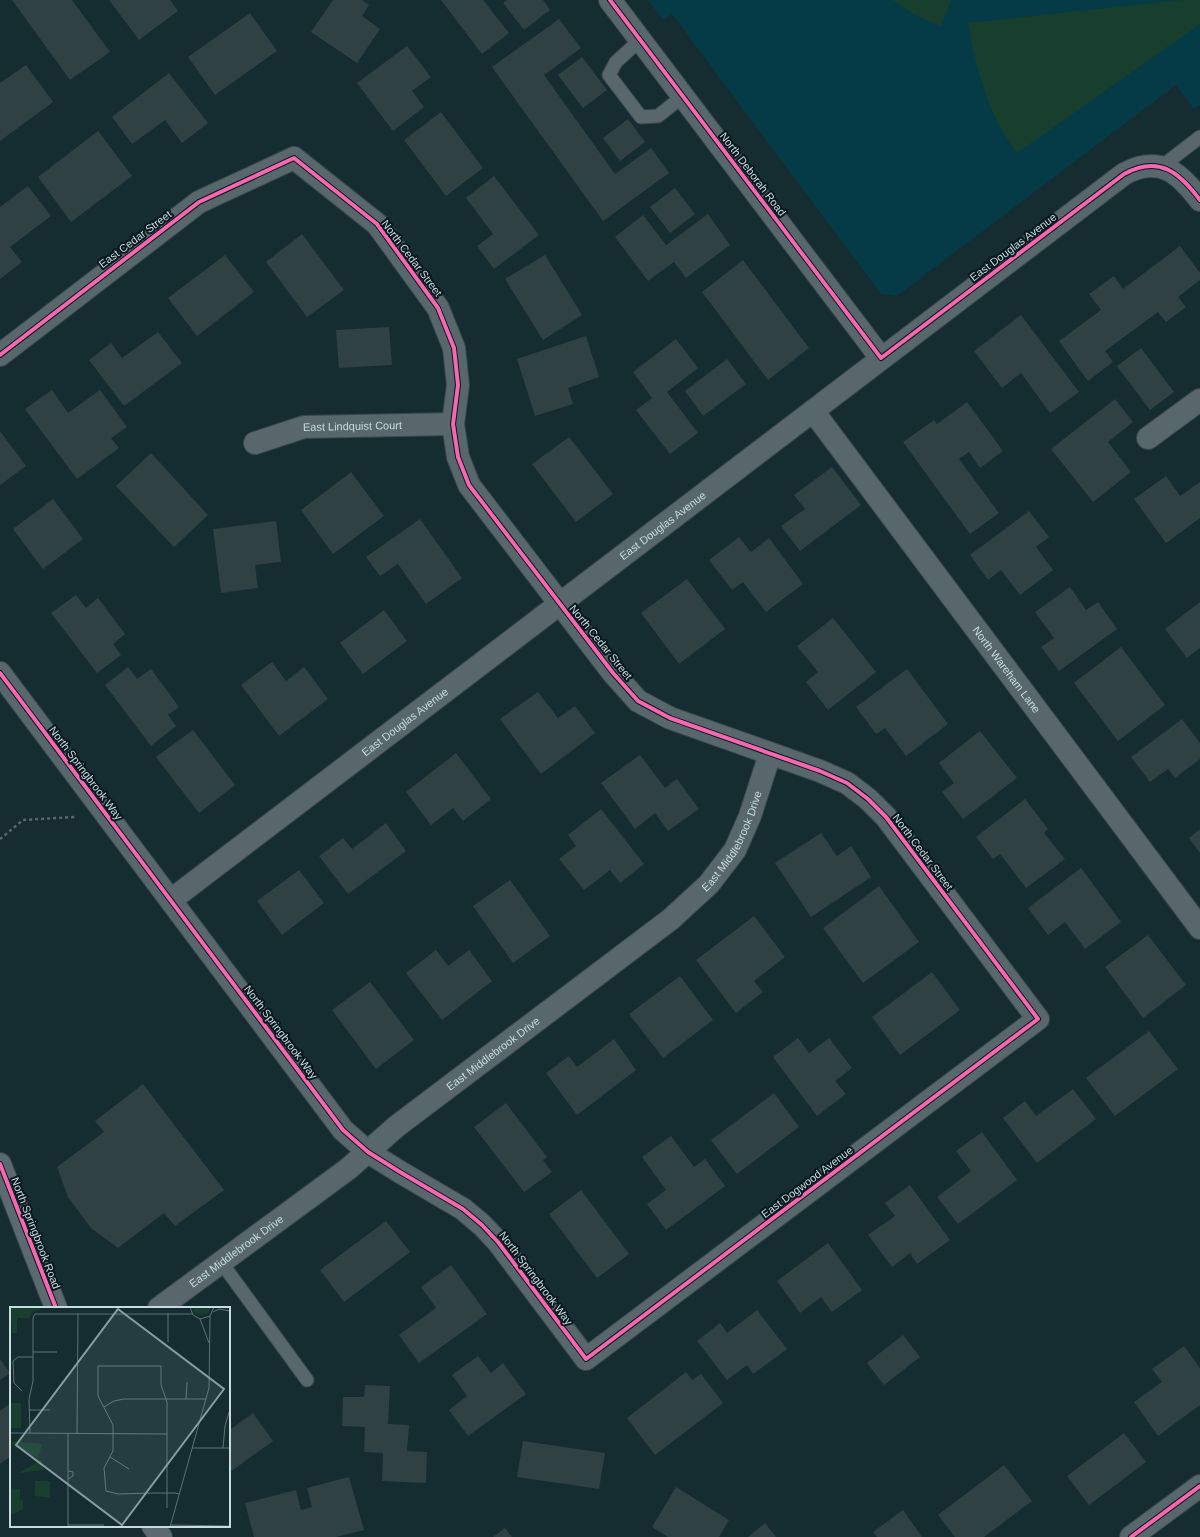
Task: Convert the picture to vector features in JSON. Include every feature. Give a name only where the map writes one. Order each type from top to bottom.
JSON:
[{"type":"main road","name":"North Springbrook Road","points":[[0,1164],[56,1307]]},
{"type":"main road","points":[[154,1527],[161,1537]]},
{"type":"street","name":"North Deborah Road","points":[[610,0],[682,97],[882,358]]},
{"type":"street","name":"East Cedar Street","points":[[0,355],[198,202],[294,158]]},
{"type":"street","name":"North Cedar Street","points":[[294,158],[377,224],[438,308],[454,348],[458,385],[453,424],[458,458],[469,485],[612,673],[638,701],[670,718],[820,771],[847,783],[868,798],[886,817],[1038,1019]]},
{"type":"street","name":"East Douglas Avenue","points":[[171,900],[1124,174],[1149,165],[1161,167]]},
{"type":"street","points":[[1161,167],[1169,170],[1184,182],[1200,200]]},
{"type":"street","points":[[1148,438],[1200,400]]},
{"type":"street","name":"North Wareham Lane","points":[[813,411],[1200,928]]},
{"type":"street","name":"East Lindquist Court","points":[[255,443],[304,427],[453,424]]},
{"type":"street","name":"North Springbrook Way","points":[[0,673],[343,1130],[368,1152],[464,1209],[482,1225],[498,1242],[586,1360]]},
{"type":"street","name":"East Middlebrook Drive","points":[[160,1307],[342,1173],[397,1126],[671,919],[709,884],[735,850],[750,816],[770,754]]},
{"type":"street","name":"East Dogwood Avenue","points":[[586,1360],[1038,1019]]},
{"type":"street","points":[[1131,1537],[1200,1486]]},
{"type":"lane","points":[[640,40],[616,62],[609,75],[641,117],[658,116],[682,97]]},
{"type":"lane","points":[[1161,167],[1200,137]]},
{"type":"lane","points":[[221,1262],[307,1380]]},
{"type":"path","points":[[0,839],[23,820],[74,818],[80,814]]},
{"type":"shaded area","points":[[648,0],[1200,0],[1200,105],[1194,109],[1176,85],[897,296],[881,294],[672,14],[663,20]]},
{"type":"green space","points":[[892,0],[951,0],[941,26],[917,16]]},
{"type":"green space","points":[[1183,0],[1200,0],[1200,24],[1017,153],[999,125],[987,97],[976,61],[968,23]]},
{"type":"building","points":[[12,0],[72,0],[110,52],[70,80]]},
{"type":"building","points":[[109,0],[170,0],[178,11],[139,40]]},
{"type":"building","points":[[333,0],[362,0],[369,5],[362,16],[380,29],[357,63],[311,32]]},
{"type":"building","points":[[441,0],[483,0],[509,33],[482,54]]},
{"type":"building","points":[[507,0],[543,0],[550,10],[524,30],[503,3]]},
{"type":"building","points":[[250,13],[277,51],[215,95],[188,57]]},
{"type":"building","points":[[559,19],[581,48],[544,75],[615,174],[651,148],[669,173],[603,221],[492,67]]},
{"type":"building","points":[[407,46],[431,77],[412,91],[424,107],[393,131],[357,83]]},
{"type":"building","points":[[582,57],[607,90],[583,108],[558,75]]},
{"type":"building","points":[[26,65],[53,102],[0,141],[0,83]]},
{"type":"building","points":[[169,73],[208,123],[182,143],[165,120],[132,144],[112,117]]},
{"type":"building","points":[[441,112],[483,168],[446,196],[404,140]]},
{"type":"building","points":[[628,119],[645,142],[620,161],[603,138]]},
{"type":"building","points":[[98,131],[132,176],[71,222],[38,177]]},
{"type":"building","points":[[494,176],[539,235],[494,269],[477,246],[493,234],[466,198]]},
{"type":"building","points":[[28,186],[51,216],[10,247],[22,262],[0,279],[0,207]]},
{"type":"building","points":[[675,188],[695,214],[670,233],[650,207]]},
{"type":"building","points":[[708,214],[730,245],[686,278],[674,262],[648,281],[615,237],[643,215],[666,245]]},
{"type":"building","points":[[302,234],[344,290],[307,317],[266,262]]},
{"type":"building","points":[[1180,246],[1200,273],[1200,280],[1178,297],[1186,307],[1166,322],[1158,312],[1105,351],[1113,362],[1088,381],[1059,341],[1101,310],[1089,294],[1114,276],[1123,289]]},
{"type":"building","points":[[225,255],[254,292],[197,336],[168,298]]},
{"type":"building","points":[[545,255],[582,315],[543,340],[505,279]]},
{"type":"building","points":[[743,260],[809,348],[768,380],[702,292]]},
{"type":"building","points":[[1021,315],[1079,392],[1050,413],[1021,373],[1002,388],[974,351]]},
{"type":"building","points":[[389,327],[392,365],[339,368],[336,330]]},
{"type":"building","points":[[158,332],[182,363],[124,406],[89,360],[111,343],[122,358]]},
{"type":"building","points":[[586,336],[599,377],[568,388],[573,404],[535,416],[517,359]]},
{"type":"building","points":[[676,339],[698,368],[667,392],[698,433],[670,454],[636,410],[652,398],[633,372]]},
{"type":"building","points":[[1141,348],[1174,392],[1150,410],[1117,366]]},
{"type":"building","points":[[727,359],[746,384],[703,416],[685,391]]},
{"type":"building","points":[[52,390],[68,413],[100,390],[127,427],[111,438],[119,448],[77,479],[25,409]]},
{"type":"building","points":[[1115,399],[1133,422],[1108,442],[1131,472],[1093,502],[1051,449]]},
{"type":"building","points":[[967,402],[1003,451],[980,468],[969,452],[959,459],[999,513],[970,534],[903,442],[934,420],[937,424]]},
{"type":"building","points":[[0,431],[26,466],[0,485]]},
{"type":"building","points":[[569,437],[613,494],[576,522],[532,464]]},
{"type":"building","points":[[151,453],[208,515],[174,547],[116,486]]},
{"type":"building","points":[[832,467],[861,505],[800,551],[781,526],[805,509],[794,495]]},
{"type":"building","points":[[351,472],[384,516],[333,554],[301,510]]},
{"type":"building","points":[[1166,476],[1180,496],[1200,482],[1200,518],[1166,543],[1134,499]]},
{"type":"building","points":[[53,499],[83,539],[43,569],[13,529]]},
{"type":"building","points":[[1029,511],[1049,537],[1036,547],[1053,570],[1020,595],[1001,570],[988,580],[970,555]]},
{"type":"building","points":[[420,519],[462,578],[426,604],[398,564],[380,576],[366,557]]},
{"type":"building","points":[[276,521],[281,562],[255,565],[258,588],[221,593],[213,529]]},
{"type":"building","points":[[739,537],[751,552],[769,538],[803,584],[766,612],[743,582],[732,590],[709,560]]},
{"type":"building","points":[[687,579],[725,629],[679,664],[641,613]]},
{"type":"building","points":[[1070,587],[1086,610],[1098,602],[1117,629],[1059,671],[1041,647],[1054,638],[1035,612]]},
{"type":"building","points":[[76,595],[86,608],[98,598],[125,634],[113,644],[121,655],[97,673],[51,613]]},
{"type":"building","points":[[1200,602],[1200,648],[1187,658],[1165,629]]},
{"type":"building","points":[[384,610],[407,641],[363,674],[340,643]]},
{"type":"building","points":[[833,618],[876,672],[828,710],[806,682],[818,672],[797,646]]},
{"type":"building","points":[[1121,647],[1165,705],[1118,741],[1074,683]]},
{"type":"building","points":[[272,662],[286,681],[304,667],[328,699],[279,736],[241,685]]},
{"type":"building","points":[[128,667],[137,679],[151,669],[179,707],[168,715],[176,726],[151,746],[105,685]]},
{"type":"building","points":[[907,669],[948,724],[906,756],[885,728],[876,734],[856,707]]},
{"type":"building","points":[[538,692],[558,718],[575,706],[595,733],[541,774],[500,719]]},
{"type":"building","points":[[1182,719],[1200,743],[1200,759],[1175,778],[1168,769],[1150,782],[1131,757]]},
{"type":"building","points":[[193,730],[235,785],[199,813],[156,757]]},
{"type":"building","points":[[980,731],[1017,778],[963,819],[942,792],[954,783],[939,763]]},
{"type":"building","points":[[456,753],[491,799],[463,821],[453,808],[431,825],[406,792]]},
{"type":"building","points":[[640,755],[665,788],[677,779],[699,809],[668,831],[655,813],[635,829],[601,783]]},
{"type":"building","points":[[1025,799],[1048,829],[1044,833],[1065,859],[1026,888],[1000,854],[993,859],[976,837]]},
{"type":"building","points":[[601,809],[644,864],[620,883],[610,870],[584,890],[559,859],[576,846],[568,835]]},
{"type":"building","points":[[386,823],[406,851],[348,894],[319,856],[343,838],[352,849]]},
{"type":"building","points":[[1200,829],[1200,853],[1189,838]]},
{"type":"building","points":[[821,833],[837,856],[851,846],[871,877],[811,917],[775,863]]},
{"type":"building","points":[[1081,868],[1121,922],[1085,949],[1065,922],[1048,935],[1028,908]]},
{"type":"building","points":[[299,870],[324,903],[282,935],[257,901]]},
{"type":"building","points":[[510,880],[550,936],[513,963],[473,906]]},
{"type":"building","points":[[879,886],[919,942],[863,983],[823,928]]},
{"type":"building","points":[[754,916],[785,957],[754,981],[763,992],[736,1013],[696,960]]},
{"type":"building","points":[[1148,935],[1186,985],[1143,1018],[1105,967]]},
{"type":"building","points":[[436,950],[448,966],[469,950],[492,981],[442,1020],[406,973]]},
{"type":"building","points":[[932,972],[960,1010],[900,1055],[872,1017]]},
{"type":"building","points":[[680,976],[713,1020],[663,1058],[629,1014]]},
{"type":"building","points":[[370,982],[414,1040],[376,1069],[332,1010]]},
{"type":"building","points":[[1149,1031],[1178,1069],[1115,1116],[1086,1078]]},
{"type":"building","points":[[798,1038],[809,1053],[829,1038],[852,1068],[835,1081],[846,1094],[817,1116],[773,1057]]},
{"type":"building","points":[[614,1039],[636,1070],[577,1115],[546,1073],[569,1056],[577,1067]]},
{"type":"building","points":[[143,1084],[224,1190],[175,1226],[164,1213],[118,1248],[91,1228],[68,1197],[57,1167],[104,1132],[95,1121]]},
{"type":"building","points":[[1073,1089],[1096,1119],[1037,1163],[1003,1118],[1025,1101],[1036,1116]]},
{"type":"building","points":[[774,1093],[799,1127],[737,1174],[711,1140]]},
{"type":"building","points":[[506,1103],[547,1157],[543,1160],[552,1172],[524,1192],[474,1127]]},
{"type":"building","points":[[982,1132],[1017,1180],[958,1224],[937,1197],[971,1171],[956,1151]]},
{"type":"building","points":[[671,1136],[694,1167],[705,1159],[725,1186],[666,1230],[647,1204],[666,1190],[642,1157]]},
{"type":"building","points":[[910,1185],[950,1240],[917,1264],[910,1253],[892,1267],[868,1235],[895,1216],[885,1203]]},
{"type":"building","points":[[581,1190],[629,1254],[597,1278],[549,1214]]},
{"type":"building","points":[[386,1221],[410,1252],[344,1302],[320,1270]]},
{"type":"building","points":[[828,1243],[862,1290],[832,1312],[821,1297],[800,1313],[777,1281]]},
{"type":"building","points":[[451,1265],[487,1314],[419,1363],[399,1335],[436,1308],[421,1287]]},
{"type":"building","points":[[757,1310],[787,1349],[753,1374],[747,1365],[727,1380],[697,1341],[720,1323],[727,1333]]},
{"type":"building","points":[[903,1335],[920,1357],[884,1385],[867,1363]]},
{"type":"building","points":[[1184,1346],[1200,1368],[1200,1405],[1158,1436],[1134,1402],[1162,1382],[1152,1369]]},
{"type":"building","points":[[478,1356],[491,1373],[503,1363],[526,1394],[468,1436],[449,1410],[467,1396],[452,1375]]},
{"type":"building","points":[[0,1359],[10,1373],[0,1380]]},
{"type":"building","points":[[686,1372],[692,1380],[701,1374],[723,1403],[655,1455],[627,1418]]},
{"type":"building","points":[[365,1385],[390,1386],[388,1424],[409,1425],[407,1451],[427,1452],[426,1483],[382,1481],[383,1453],[364,1452],[365,1427],[342,1426],[343,1397],[364,1397]]},
{"type":"building","points":[[10,1404],[10,1457],[0,1464],[0,1411]]},
{"type":"building","points":[[253,1413],[273,1441],[230,1472],[230,1428],[231,1429]]},
{"type":"building","points":[[1124,1433],[1146,1462],[1089,1505],[1067,1476]]},
{"type":"building","points":[[523,1441],[605,1453],[599,1489],[517,1477]]},
{"type":"building","points":[[1004,1465],[1032,1501],[984,1537],[955,1537],[938,1515]]},
{"type":"building","points":[[349,1477],[364,1530],[336,1537],[254,1537],[245,1503],[296,1490],[301,1510],[312,1507],[307,1488]]},
{"type":"building","points":[[676,1487],[729,1520],[719,1537],[668,1537],[652,1527]]},
{"type":"building","points":[[903,1510],[922,1537],[877,1537],[873,1532]]},
{"type":"building","points":[[765,1523],[776,1537],[748,1537]]},
{"type":"building","points":[[505,1528],[512,1537],[493,1537]]},
{"type":"cycle path","points":[[610,0],[881,358],[1124,174],[1148,166],[1158,166],[1167,169],[1184,181],[1200,200]]},
{"type":"cycle path","points":[[0,355],[199,202],[294,158],[377,224],[438,308],[454,348],[458,385],[453,424],[458,457],[469,485],[613,673],[638,701],[670,718],[820,771],[847,783],[868,799],[886,817],[1038,1019],[586,1359],[498,1242],[482,1225],[463,1209],[368,1152],[343,1130],[0,673]]},
{"type":"cycle path","points":[[0,1164],[56,1307]]},
{"type":"cycle path","points":[[1131,1537],[1200,1486]]}]
